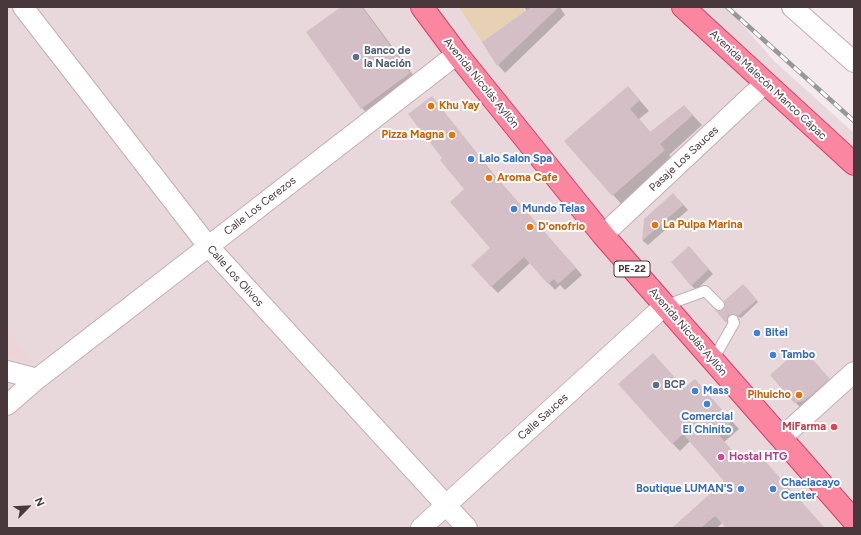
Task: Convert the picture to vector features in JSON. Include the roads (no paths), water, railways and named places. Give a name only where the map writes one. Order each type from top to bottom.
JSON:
[{"type":"highway","name":"Avenida Nicolás Ayllón","points":[[422,7],[457,54],[603,235],[854,521]]},
{"type":"highway","name":"Avenida Malecón Manco Cápac","points":[[683,7],[854,164]]},
{"type":"street","name":"Calle Los Olivos","points":[[24,7],[208,246],[445,506],[467,528]]},
{"type":"street","points":[[792,7],[854,62]]},
{"type":"street","name":"Calle Los Cerezos","points":[[7,405],[37,379],[457,54]]},
{"type":"street","name":"Pasaje Los Sauces","points":[[603,235],[765,83]]},
{"type":"street","name":"Calle Sauces","points":[[421,528],[664,306]]},
{"type":"street","points":[[7,371],[37,379]]},
{"type":"street","points":[[782,438],[854,372]]},
{"type":"lane","points":[[664,306],[705,291],[719,305]]},
{"type":"lane","points":[[712,360],[734,323],[733,320]]},
{"type":"railway","points":[[727,7],[854,121]]},
{"type":"place","name":"Banco de la Nación","points":[[356,57]]},
{"type":"place","name":"Khu Yay","points":[[431,106]]},
{"type":"place","name":"Pizza Magna","points":[[452,135]]},
{"type":"place","name":"Lalo Salon Spa","points":[[471,159]]},
{"type":"place","name":"Aroma Cafe","points":[[489,178]]},
{"type":"place","name":"Mundo Telas","points":[[514,209]]},
{"type":"place","name":"La Pulpa Marina","points":[[655,225]]},
{"type":"place","name":"D'onofrio","points":[[530,227]]},
{"type":"place","name":"Bitel","points":[[757,333]]},
{"type":"place","name":"Tambo","points":[[773,355]]},
{"type":"place","name":"BCP","points":[[656,385]]},
{"type":"place","name":"Mass","points":[[695,391]]},
{"type":"place","name":"Pihuicho","points":[[799,395]]},
{"type":"place","name":"Comercial El Chinito","points":[[707,404]]},
{"type":"place","name":"MiFarma","points":[[834,427]]},
{"type":"place","name":"Hostal HTG","points":[[721,457]]},
{"type":"place","name":"Boutique LUMAN'S","points":[[741,489]]},
{"type":"place","name":"Chaclacayo Center","points":[[773,489]]}]
